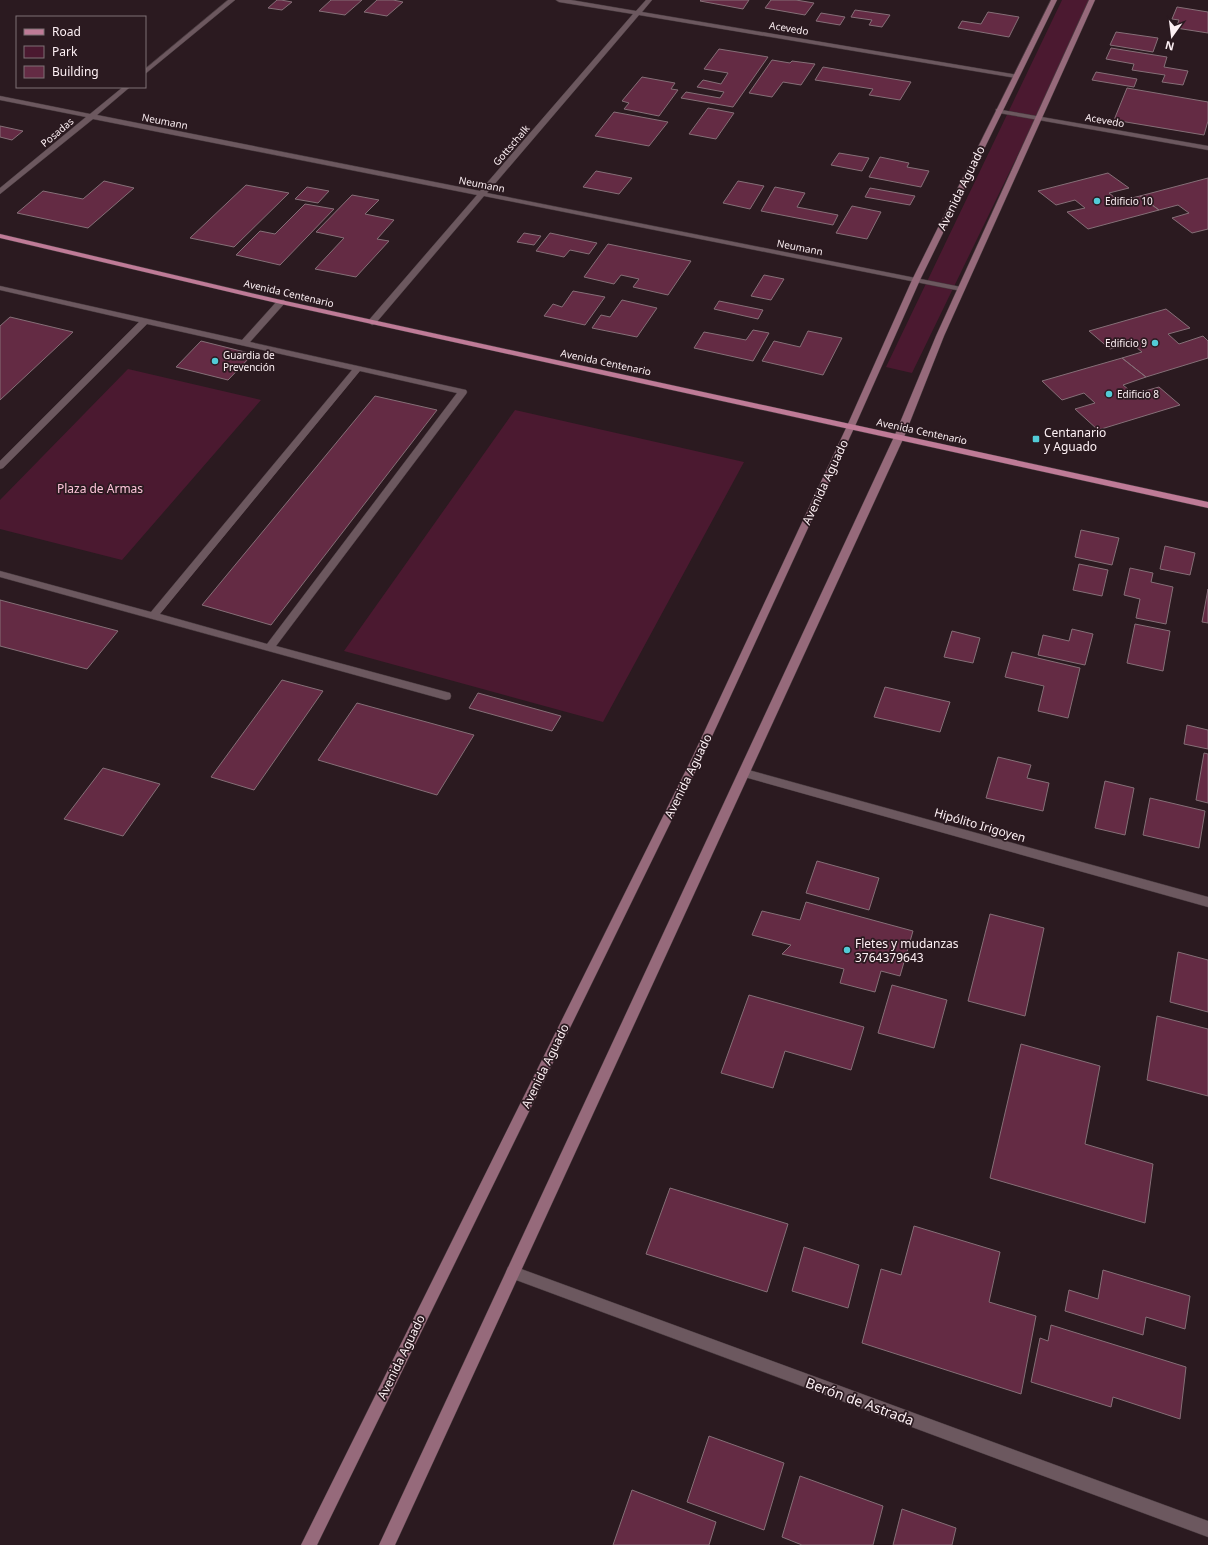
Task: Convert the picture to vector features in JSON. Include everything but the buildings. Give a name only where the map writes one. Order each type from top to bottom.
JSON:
[{"type":"main road","name":"Avenida Aguado","points":[[309,1545],[697,758],[851,426],[916,280],[1054,0]]},
{"type":"main road","points":[[387,1545],[745,773],[898,437],[940,336],[1092,0]]},
{"type":"main road","name":"Avenida Centenario","points":[[0,236],[281,302],[1208,505]]},
{"type":"street","points":[[146,71],[232,0]]},
{"type":"street","name":"Acevedo","points":[[559,0],[1016,76]]},
{"type":"street","name":"Gottschalk","points":[[372,322],[649,0]]},
{"type":"street","name":"Posadas","points":[[0,192],[126,88]]},
{"type":"street","name":"Neumann","points":[[0,98],[961,289]]},
{"type":"street","name":"Acevedo","points":[[999,112],[1208,148]]},
{"type":"street","points":[[0,288],[463,392],[269,648]]},
{"type":"street","points":[[244,343],[281,302]]},
{"type":"street","points":[[0,466],[146,320]]},
{"type":"street","points":[[153,616],[358,368]]},
{"type":"street","points":[[0,574],[446,696]]},
{"type":"street","name":"Hipólito Irigoyen","points":[[745,773],[1208,902]]},
{"type":"street","name":"Berón de Astrada","points":[[513,1272],[1208,1529]]},
{"type":"green space","points":[[1062,0],[1093,0],[912,373],[886,367]]},
{"type":"green space","name":"Plaza de Armas","points":[[128,369],[261,400],[122,560],[0,529],[0,500]]},
{"type":"green space","points":[[515,410],[744,462],[603,722],[344,651]]},
{"type":"place","name":"Edificio 10","points":[[1097,201]]},
{"type":"place","name":"Edificio 9","points":[[1155,343]]},
{"type":"place","name":"Guardia de Prevención","points":[[215,361]]},
{"type":"place","name":"Edificio 8","points":[[1109,394]]},
{"type":"place","name":"Centanario y Aguado","points":[[1036,439]]},
{"type":"place","name":"Fletes y mudanzas 3764379643","points":[[847,950]]}]
